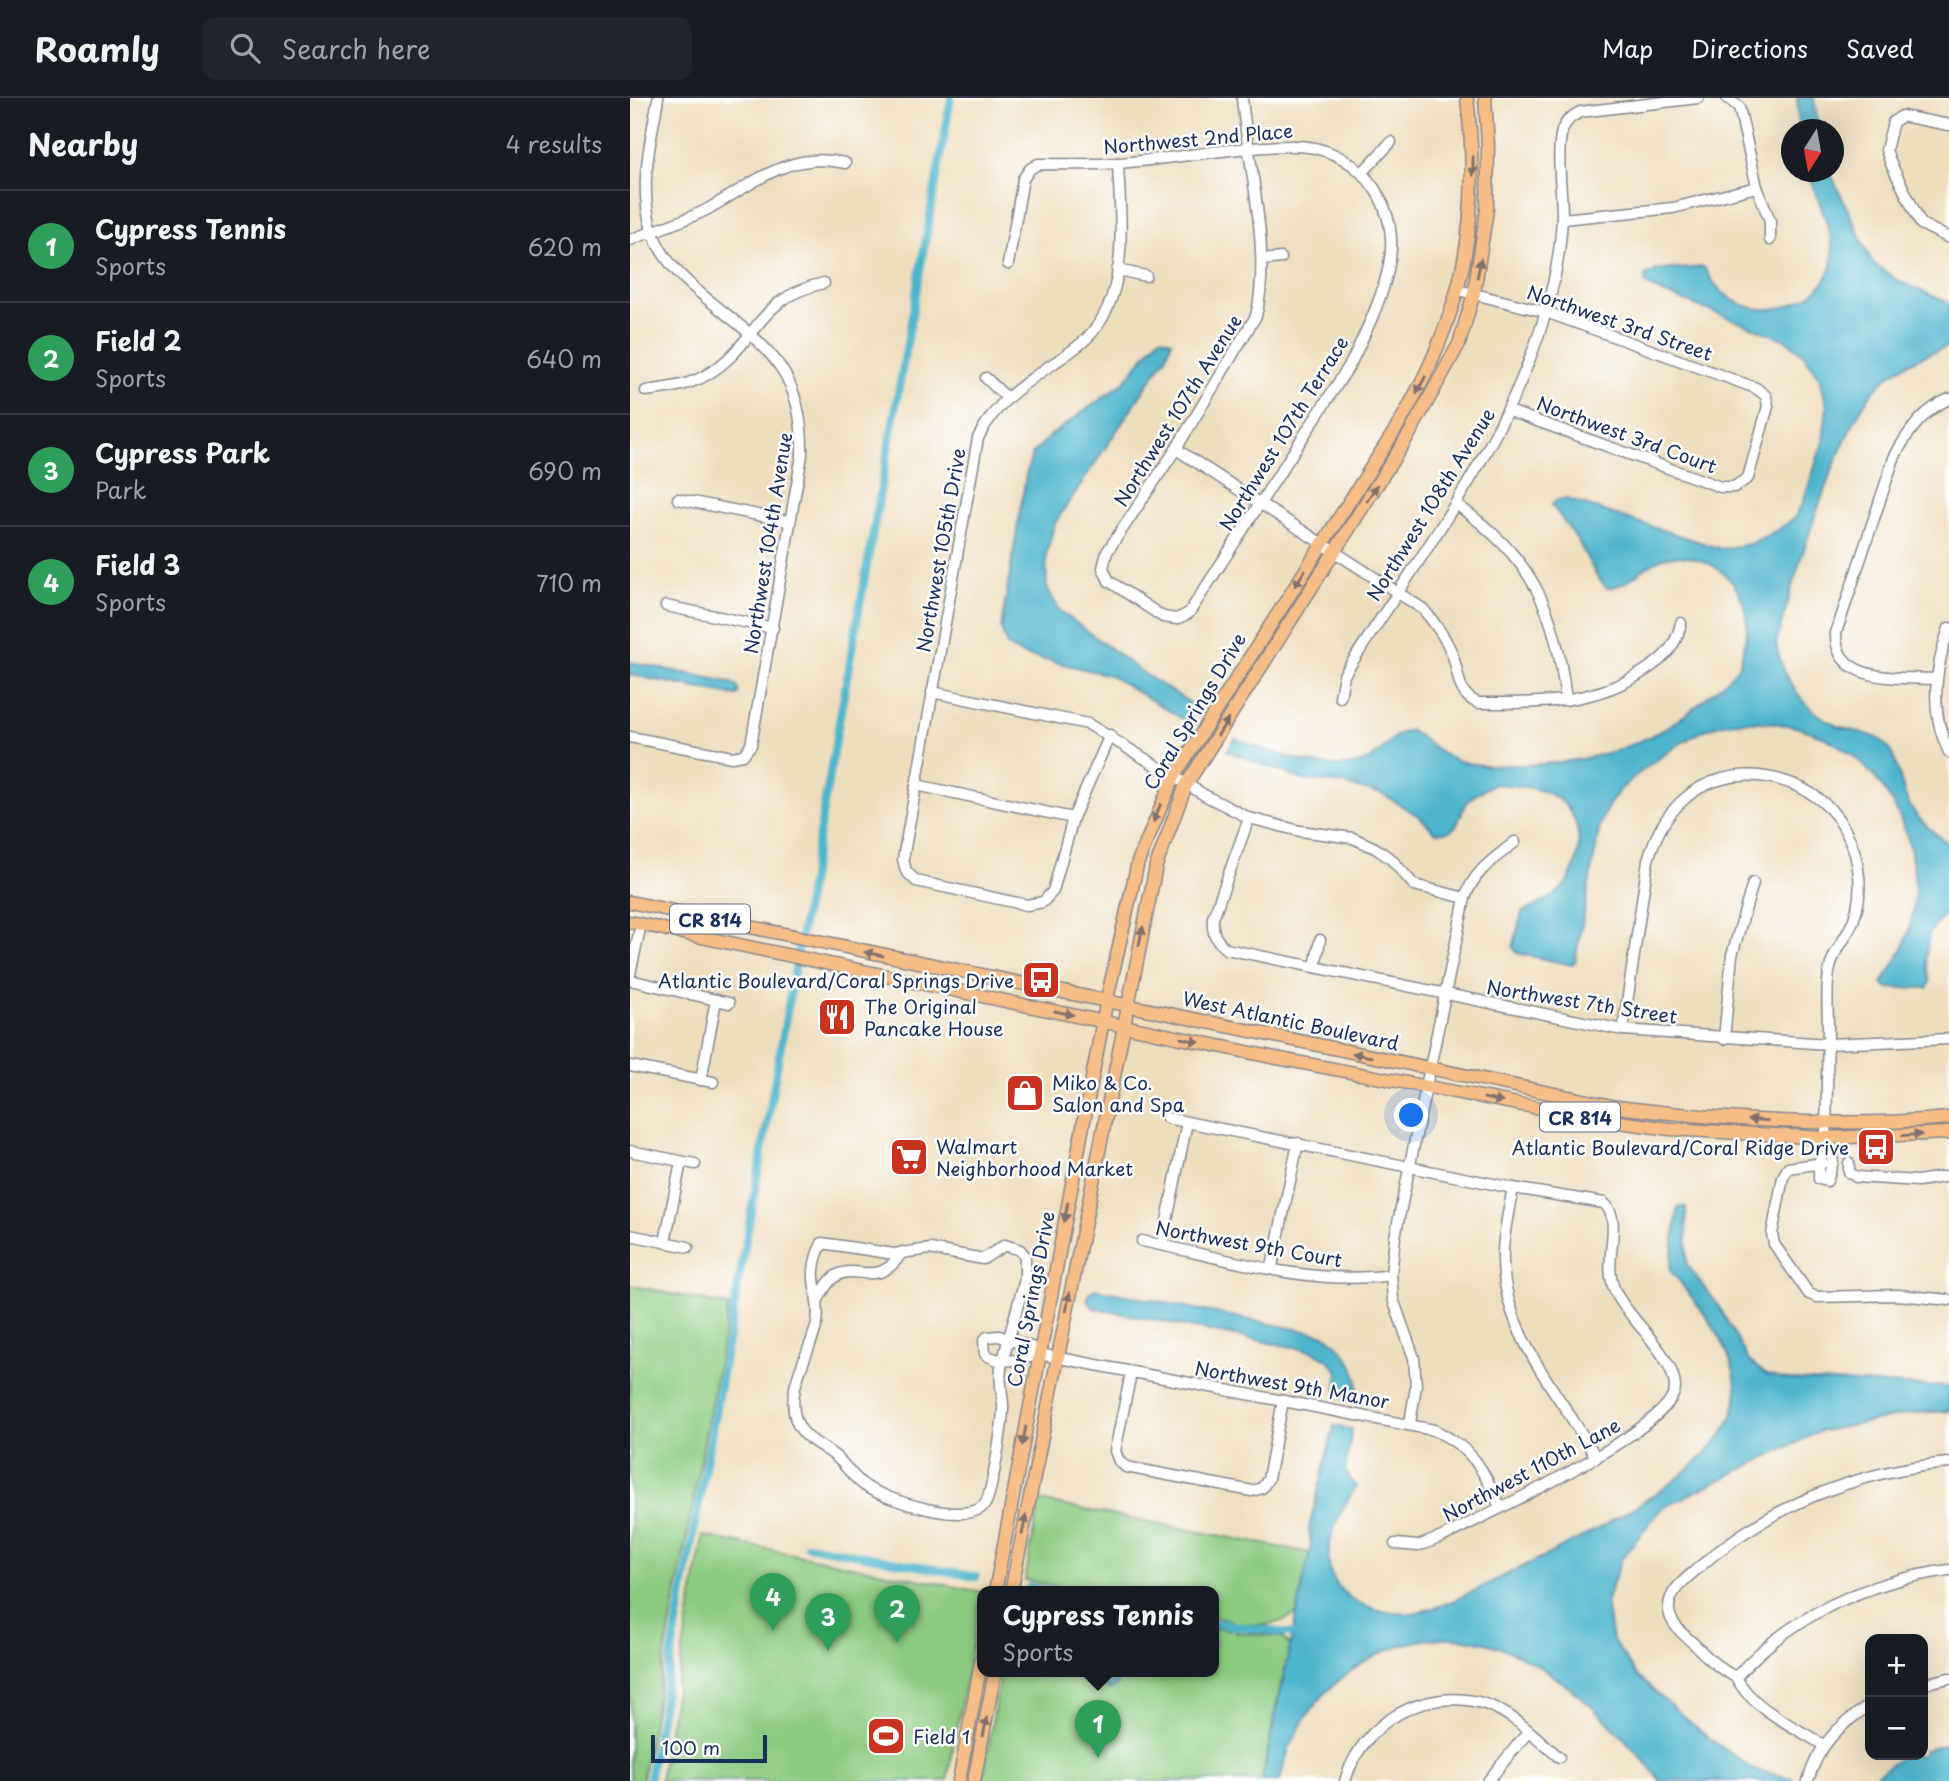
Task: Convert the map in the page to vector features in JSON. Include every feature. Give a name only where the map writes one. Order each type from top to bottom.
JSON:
[{"type":"main road","name":"Coral Springs Drive","points":[[996,1586],[1107,999],[1138,862],[1174,776],[1422,384],[1443,338],[1468,249],[1473,207],[1472,146],[1467,98]]},
{"type":"main road","name":"Coral Springs Drive","points":[[1012,1586],[1156,866],[1186,785],[1436,391],[1459,344],[1474,293],[1487,209],[1488,145],[1485,98]]},
{"type":"main road","name":"West Atlantic Boulevard","points":[[630,902],[1127,1003],[1617,1107],[1720,1118],[1827,1124],[1949,1118]]},
{"type":"main road","name":"West Atlantic Boulevard","points":[[635,923],[1123,1026],[1557,1113],[1670,1129],[1826,1138],[1949,1133]]},
{"type":"main road","points":[[959,1781],[978,1677]]},
{"type":"main road","points":[[974,1781],[994,1677]]},
{"type":"street","name":"Northwest 104th Avenue","points":[[630,737],[732,757],[743,755],[751,745],[788,522],[802,455],[803,425],[797,396],[770,351],[680,276],[652,231],[645,199],[646,172],[658,98]]},
{"type":"street","name":"Northwest 107th Avenue","points":[[1177,619],[1163,617],[1109,581],[1103,568],[1107,552],[1176,449],[1256,316],[1262,294],[1262,260],[1242,98]]},
{"type":"street","name":"Northwest 108th Avenue","points":[[1340,697],[1344,675],[1456,504],[1510,411],[1546,312],[1562,219],[1562,132],[1568,119],[1580,112],[1698,98]]},
{"type":"street","points":[[1729,99],[1739,107],[1757,187],[1770,221],[1770,240]]},
{"type":"street","points":[[1949,125],[1902,116],[1893,122],[1886,150],[1921,225],[1949,238]]},
{"type":"street","points":[[1363,172],[1391,142]]},
{"type":"street","name":"Northwest 2nd Place","points":[[1008,264],[1023,179],[1030,169],[1038,164],[1118,163],[1295,145],[1322,149],[1342,157],[1363,172]]},
{"type":"street","points":[[630,240],[705,210],[784,165],[823,158],[845,163]]},
{"type":"street","name":"Northwest 105th Drive","points":[[1073,818],[1053,891],[1043,902],[1027,905],[916,881],[906,871],[903,859],[978,438],[989,415],[1006,397],[1088,337],[1102,318],[1117,270],[1120,238],[1118,163]]},
{"type":"street","name":"Northwest 107th Terrace","points":[[1177,619],[1189,613],[1351,363],[1380,294],[1390,260],[1391,236],[1387,212],[1363,172]]},
{"type":"street","points":[[1562,219],[1673,208],[1757,187]]},
{"type":"street","points":[[1262,260],[1281,258]]},
{"type":"street","points":[[1117,270],[1146,276]]},
{"type":"street","points":[[646,391],[690,383],[708,374],[726,360],[773,305],[786,296],[824,283]]},
{"type":"street","name":"Northwest 3rd Street","points":[[1458,290],[1546,312],[1756,388],[1766,397],[1768,414],[1748,478],[1734,487]]},
{"type":"street","points":[[986,378],[1006,397]]},
{"type":"street","points":[[1935,679],[1870,675],[1857,671],[1836,645],[1840,617],[1894,458],[1905,437],[1919,420],[1946,400]]},
{"type":"street","name":"Northwest 3rd Court","points":[[1510,411],[1721,487],[1734,487]]},
{"type":"street","points":[[1176,449],[1423,609],[1440,630],[1452,653],[1461,690],[1468,699],[1478,703],[1566,700],[1590,697],[1614,688],[1655,664],[1676,642],[1681,624]]},
{"type":"street","points":[[678,499],[788,522]]},
{"type":"street","points":[[1456,504],[1489,527],[1508,547],[1532,581],[1556,633],[1566,700]]},
{"type":"street","points":[[666,606],[772,628]]},
{"type":"street","points":[[1949,628],[1935,679],[1939,726],[1949,752]]},
{"type":"street","points":[[932,692],[1088,724],[1110,735],[1186,785],[1250,818],[1280,827],[1353,838],[1376,848],[1414,885],[1465,898]]},
{"type":"street","points":[[916,785],[1073,818],[1110,735]]},
{"type":"street","points":[[1623,1030],[1647,860],[1654,838],[1666,819],[1683,800],[1701,788],[1723,779],[1771,777],[1811,794],[1829,808],[1843,826],[1854,849],[1860,891],[1857,911],[1829,971],[1827,1124],[1818,1164],[1819,1179],[1827,1181],[1833,1162],[1826,1138]]},
{"type":"street","name":"Northwest 7th Street","points":[[1250,818],[1213,918],[1212,931],[1226,949],[1623,1030],[1828,1044],[1949,1039]]},
{"type":"street","points":[[1410,1423],[1416,1386],[1414,1358],[1393,1299],[1391,1275],[1395,1237],[1465,898],[1471,881],[1480,870],[1515,842]]},
{"type":"street","points":[[1724,1039],[1732,955],[1753,883]]},
{"type":"street","points":[[630,974],[635,923]]},
{"type":"street","points":[[1315,967],[1320,940]]},
{"type":"street","points":[[630,981],[729,1003]]},
{"type":"street","points":[[701,1080],[716,1000]]},
{"type":"street","points":[[630,1066],[713,1082]]},
{"type":"street","points":[[1167,1118],[1513,1188],[1503,1251],[1509,1308],[1530,1356],[1574,1418],[1596,1458]]},
{"type":"street","points":[[1162,1245],[1187,1122]]},
{"type":"street","points":[[1272,1267],[1298,1143]]},
{"type":"street","points":[[630,1151],[695,1164]]},
{"type":"street","points":[[664,1242],[681,1161]]},
{"type":"street","points":[[1833,1162],[1788,1168],[1783,1177],[1772,1234],[1774,1244],[1802,1287],[1817,1297],[1899,1295],[1949,1300]]},
{"type":"street","points":[[1849,1163],[1849,1172],[1856,1177],[1918,1181],[1949,1175]]},
{"type":"street","name":"Northwest 110th Lane","points":[[1395,1544],[1418,1546],[1596,1458],[1652,1421],[1674,1395],[1675,1384],[1654,1343],[1615,1292],[1609,1250],[1615,1219],[1611,1210],[1604,1203],[1513,1188]]},
{"type":"street","points":[[630,1234],[688,1247]]},
{"type":"street","name":"Northwest 9th Court","points":[[1142,1241],[1342,1278],[1391,1275]]},
{"type":"street","points":[[822,1243],[894,1254],[902,1252],[930,1248],[983,1259],[1005,1245],[1020,1250],[1027,1262],[999,1380],[1003,1418],[988,1499],[984,1506],[971,1514],[903,1503],[866,1487],[836,1457],[808,1438],[796,1419],[793,1394],[816,1331],[819,1311],[812,1282],[816,1255],[822,1243]]},
{"type":"street","points":[[817,1302],[832,1279],[841,1274],[876,1274],[886,1271],[902,1252]]},
{"type":"street","points":[[993,1336],[1009,1339],[1023,1347],[1037,1349],[1040,1354],[1002,1362],[985,1354],[984,1341],[993,1336]]},
{"type":"street","name":"Northwest 9th Manor","points":[[1040,1354],[1410,1423],[1434,1430],[1469,1451],[1481,1465],[1500,1507]]},
{"type":"street","points":[[1131,1373],[1115,1451],[1119,1461],[1126,1467],[1252,1491],[1262,1488],[1268,1479],[1283,1401]]},
{"type":"street","points":[[1823,1745],[1742,1690],[1736,1677],[1724,1671],[1676,1628],[1668,1608],[1673,1592],[1712,1556],[1786,1509],[1832,1489],[1877,1475],[1949,1463]]},
{"type":"street","points":[[1736,1677],[1778,1638],[1809,1617],[1881,1583],[1949,1570]]},
{"type":"street","points":[[1928,1683],[1949,1678]]},
{"type":"street","points":[[1345,1781],[1355,1756],[1367,1737],[1390,1718],[1416,1705],[1442,1699],[1485,1704],[1509,1715],[1559,1757]]},
{"type":"street","points":[[1808,1781],[1823,1745],[1843,1724],[1865,1709]]},
{"type":"street","points":[[1488,1781],[1528,1732]]},
{"type":"green space","points":[[630,1285],[729,1306],[642,1781],[630,1781]]},
{"type":"green space","points":[[1039,1501],[1310,1553],[1299,1612],[1269,1625],[1237,1623],[1236,1632],[1283,1637],[1291,1647],[1278,1696],[1262,1781],[983,1781],[999,1677],[1219,1677],[1219,1629],[1230,1630],[1231,1621],[1219,1618],[1219,1586],[1054,1586],[1025,1580]]},
{"type":"green space","points":[[703,1536],[977,1591],[977,1619],[947,1781],[660,1781]]},
{"type":"water","points":[[1797,98],[1814,98],[1817,119],[1798,119]]},
{"type":"water","points":[[1812,182],[1835,182],[1872,262],[1898,281],[1949,303],[1949,346],[1906,364],[1883,381],[1850,429],[1819,504],[1776,644],[1784,670],[1805,703],[1826,720],[1848,730],[1875,737],[1885,744],[1894,759],[1911,808],[1949,844],[1949,908],[1929,934],[1926,957],[1930,982],[1927,988],[1887,988],[1882,983],[1905,943],[1914,902],[1914,868],[1906,834],[1893,803],[1873,776],[1849,752],[1819,735],[1786,725],[1759,722],[1713,727],[1677,746],[1631,780],[1616,795],[1600,825],[1575,962],[1572,965],[1517,953],[1513,947],[1522,912],[1556,894],[1572,874],[1576,861],[1578,835],[1575,822],[1570,811],[1554,796],[1520,786],[1493,784],[1469,800],[1455,827],[1444,832],[1435,832],[1420,817],[1382,794],[1338,783],[1303,780],[1227,751],[1235,739],[1318,764],[1352,765],[1367,761],[1397,735],[1410,730],[1446,755],[1467,763],[1507,766],[1574,760],[1622,748],[1666,728],[1728,679],[1739,665],[1747,630],[1741,598],[1723,573],[1694,558],[1666,557],[1625,582],[1607,588],[1597,577],[1578,541],[1552,505],[1556,500],[1567,499],[1721,549],[1750,544],[1778,530],[1794,518],[1802,505],[1823,442],[1827,406],[1819,377],[1805,356],[1786,340],[1656,290],[1646,284],[1645,276],[1657,270],[1704,267],[1723,293],[1735,301],[1748,307],[1777,308],[1807,297],[1819,288],[1829,275],[1832,253],[1829,230]]},
{"type":"water","points":[[1160,337],[1172,341],[1166,357],[1055,523],[1046,555],[1047,587],[1059,610],[1143,673],[1195,706],[1194,713],[1186,721],[1109,675],[1021,654],[1007,646],[1001,628],[1026,475],[1032,454],[1050,436],[1123,383]]},
{"type":"water","points":[[630,662],[729,682],[737,686],[739,692],[737,696],[630,675]]},
{"type":"water","points":[[1686,1207],[1687,1265],[1720,1308],[1749,1361],[1767,1375],[1789,1380],[1949,1387],[1949,1411],[1915,1413],[1818,1432],[1662,1508],[1622,1558],[1606,1602],[1612,1639],[1637,1676],[1705,1735],[1754,1770],[1792,1778],[1790,1781],[1661,1781],[1598,1712],[1563,1683],[1525,1659],[1485,1643],[1443,1638],[1400,1646],[1340,1679],[1316,1704],[1297,1732],[1280,1781],[1262,1781],[1311,1545],[1309,1528],[1334,1426],[1352,1429],[1345,1471],[1356,1487],[1332,1537],[1330,1569],[1336,1583],[1348,1596],[1366,1606],[1407,1613],[1437,1607],[1462,1596],[1569,1544],[1642,1503],[1706,1453],[1727,1426],[1736,1399],[1731,1364],[1715,1330],[1670,1270],[1678,1208]]},
{"type":"water","points":[[1096,1289],[1326,1335],[1352,1363],[1357,1380],[1356,1401],[1336,1397],[1338,1372],[1330,1361],[1312,1351],[1094,1308],[1087,1300],[1090,1292]]},
{"type":"water","points":[[1103,1677],[1117,1678],[1116,1687],[1104,1687]]},
{"type":"water","points":[[1949,1743],[1949,1781],[1868,1781],[1897,1760],[1928,1760],[1928,1749]]},
{"type":"waterway","points":[[649,1781],[951,98]]},
{"type":"waterway","points":[[807,1545],[976,1577]]},
{"type":"waterway","points":[[1219,1624],[1293,1634]]},
{"type":"place","name":"Atlantic Boulevard/Coral Springs Drive","points":[[1041,980]]},
{"type":"place","name":"The Original Pancake House","points":[[837,1017]]},
{"type":"place","name":"Miko & Co. Salon and Spa","points":[[1025,1093]]},
{"type":"place","name":"Atlantic Boulevard/Coral Ridge Drive","points":[[1876,1147]]},
{"type":"place","name":"Walmart Neighborhood Market","points":[[909,1157]]},
{"type":"place","name":"Field 3","points":[[773,1631]]},
{"type":"place","name":"Field 2","points":[[897,1643]]},
{"type":"place","name":"Cypress Park","points":[[828,1651]]},
{"type":"place","name":"Field 1","points":[[886,1736]]},
{"type":"place","name":"Cypress Tennis","points":[[1098,1758]]}]
